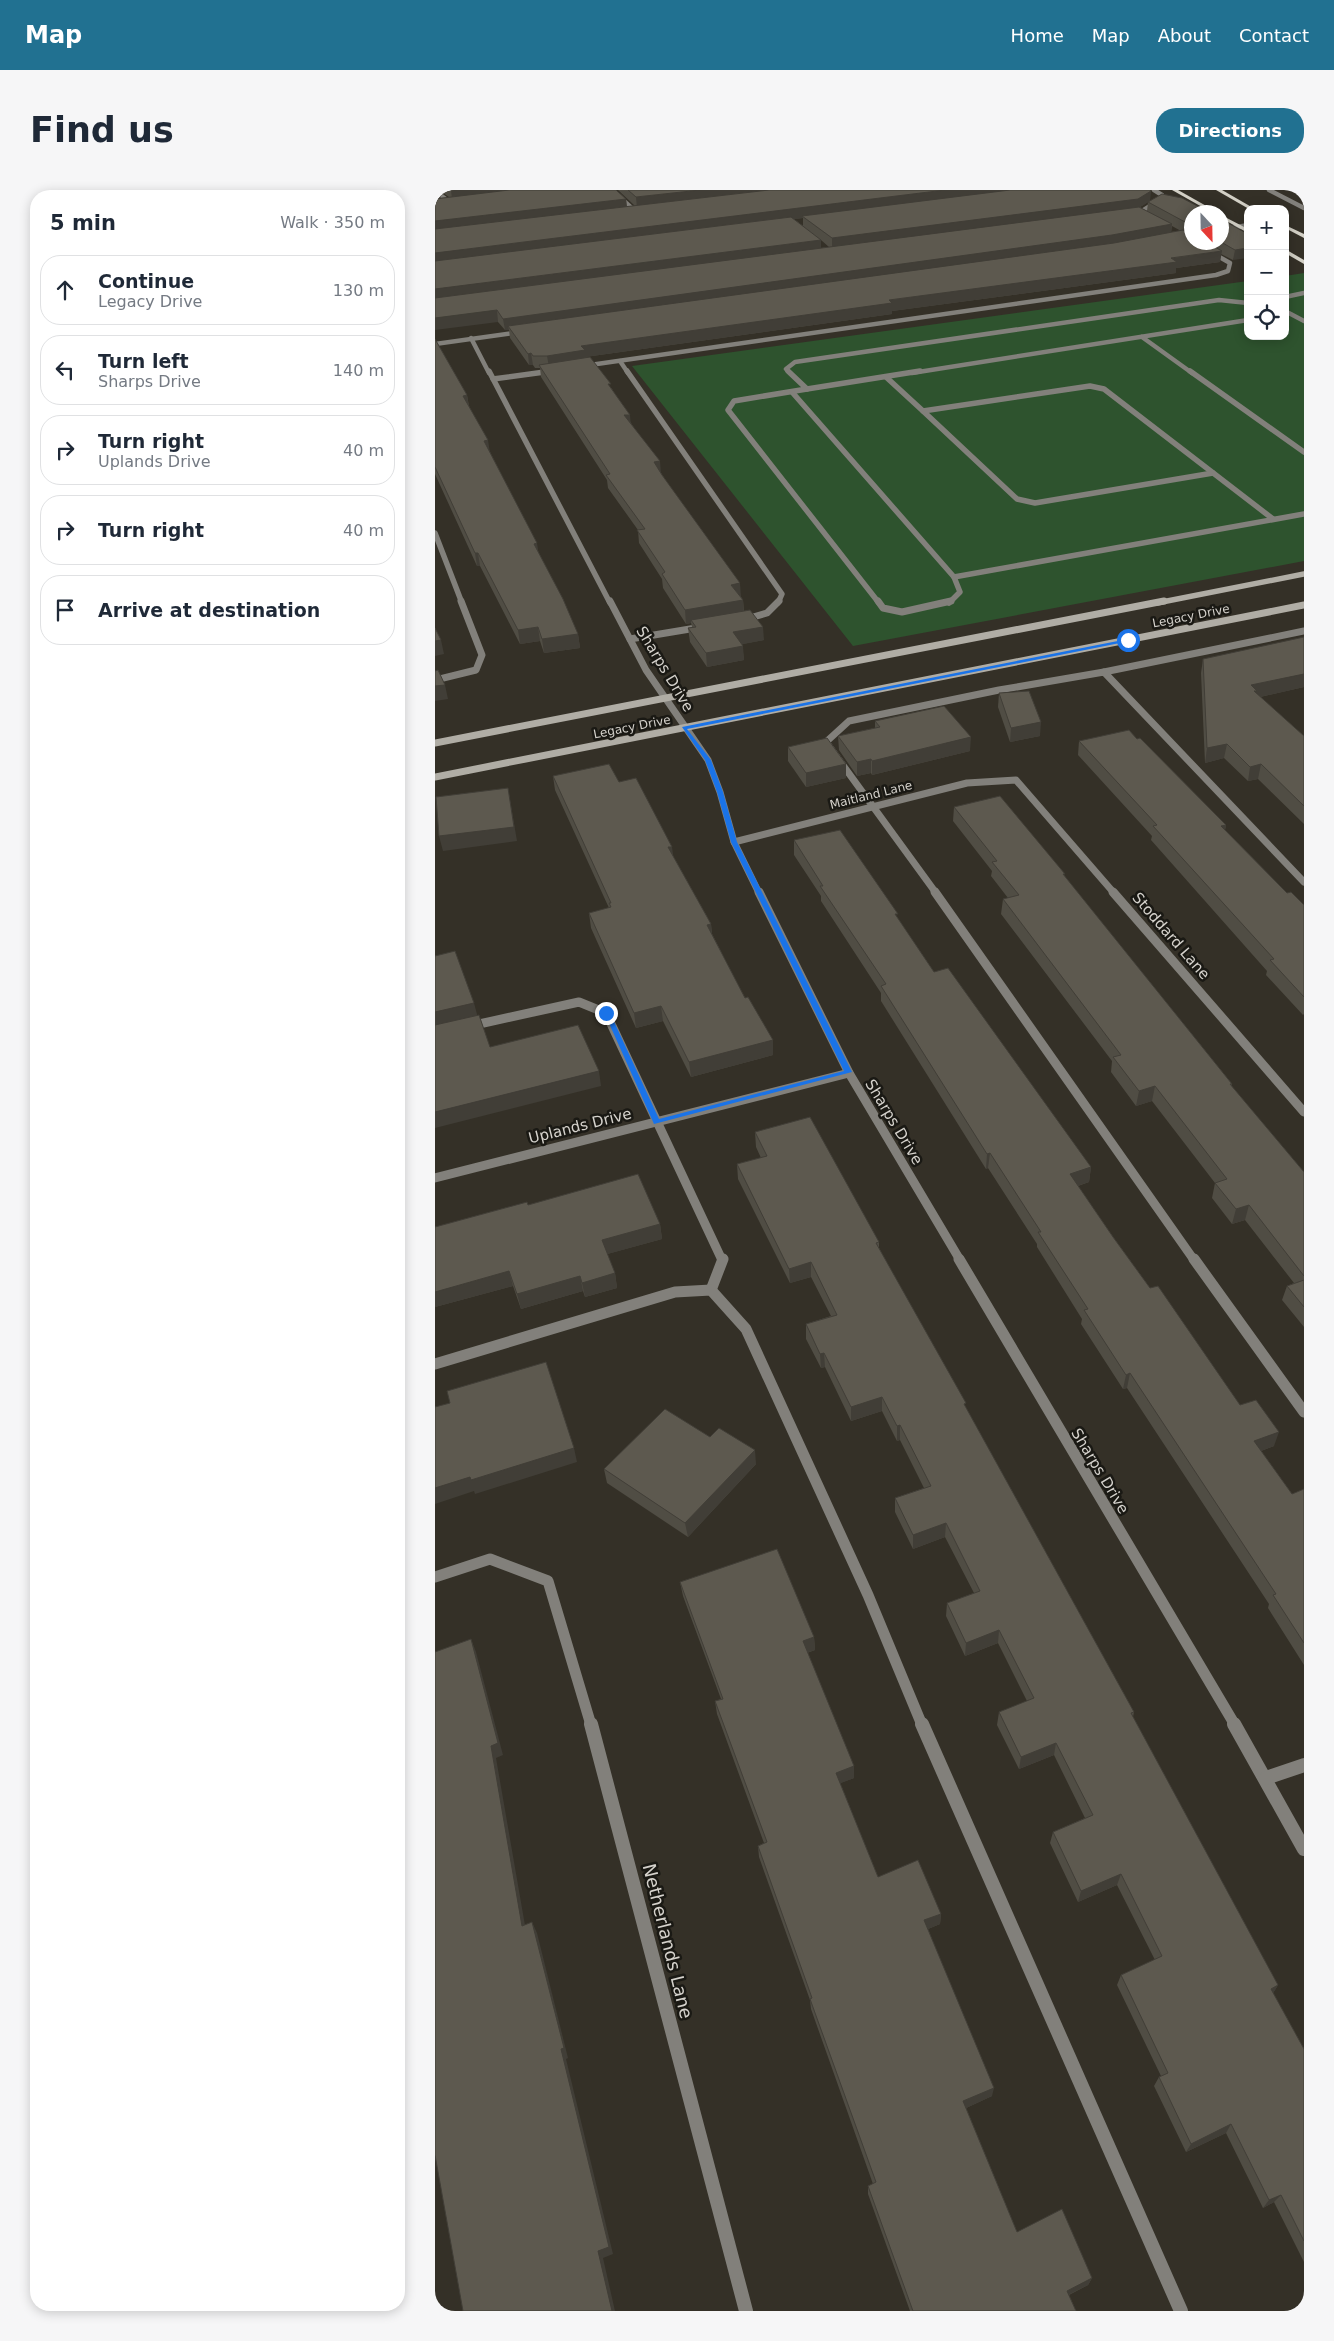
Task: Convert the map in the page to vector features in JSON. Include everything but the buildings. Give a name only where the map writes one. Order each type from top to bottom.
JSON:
[{"type":"main road","points":[[1174,190],[1202,205]]},
{"type":"main road","points":[[1218,190],[1246,205]]},
{"type":"main road","points":[[1229,220],[1244,229]]},
{"type":"main road","points":[[1289,228],[1304,236]]},
{"type":"main road","points":[[1289,254],[1304,262]]},
{"type":"main road","name":"Legacy Drive","points":[[435,743],[1304,574]]},
{"type":"main road","name":"Legacy Drive","points":[[435,777],[1304,605]]},
{"type":"street","points":[[612,190],[637,212]]},
{"type":"street","points":[[1129,214],[1139,213],[1161,199],[1162,195],[1154,190]]},
{"type":"street","points":[[1269,190],[1304,208]]},
{"type":"street","points":[[435,191],[451,203]]},
{"type":"street","points":[[443,204],[461,202]]},
{"type":"street","points":[[627,213],[646,211]]},
{"type":"street","points":[[1139,213],[1147,218]]},
{"type":"street","points":[[1229,228],[1244,225]]},
{"type":"street","points":[[581,367],[1216,275],[1228,271],[1230,263],[1206,250]]},
{"type":"street","points":[[1289,296],[1304,292]]},
{"type":"street","points":[[807,389],[786,369],[795,362],[1219,300],[1244,303]]},
{"type":"street","points":[[1289,313],[1304,321]]},
{"type":"street","points":[[792,392],[954,577],[960,592],[949,603],[902,612],[883,608],[728,410],[734,401],[1244,321]]},
{"type":"street","points":[[435,344],[528,330]]},
{"type":"street","points":[[1142,337],[1304,452]]},
{"type":"street","name":"Sharps Drive","points":[[471,338],[630,639],[684,728],[708,760],[720,792],[734,842],[849,1072],[1266,1778],[1304,1848]]},
{"type":"street","points":[[620,361],[781,594],[778,605],[763,616],[736,621]]},
{"type":"street","points":[[493,380],[561,370]]},
{"type":"street","points":[[886,377],[1017,499],[1035,503],[1213,473]]},
{"type":"street","points":[[923,411],[1091,386],[1104,388],[1273,519]]},
{"type":"street","points":[[954,577],[1304,514]]},
{"type":"street","points":[[435,533],[483,655],[476,670],[435,680]]},
{"type":"street","points":[[630,639],[709,626]]},
{"type":"street","points":[[1304,631],[849,721],[826,742],[872,807],[891,829],[1176,1235],[1304,1412]]},
{"type":"street","points":[[1104,672],[1304,882]]},
{"type":"street","name":"Maitland Lane","points":[[734,842],[967,783],[1016,780]]},
{"type":"street","name":"Stoddard Lane","points":[[1016,780],[1304,1112]]},
{"type":"street","points":[[461,1028],[579,1002],[606,1013],[656,1122],[723,1259],[711,1290]]},
{"type":"street","name":"Uplands Drive","points":[[435,1178],[849,1072]]},
{"type":"street","points":[[435,1364],[675,1292],[711,1290]]},
{"type":"street","points":[[711,1290],[746,1328],[864,1587],[951,1796],[1181,2311]]},
{"type":"street","name":"Netherlands Lane","points":[[435,1577],[490,1559],[548,1581],[603,1763],[729,2252],[746,2311]]},
{"type":"street","points":[[1266,1778],[1304,1765]]},
{"type":"green space","points":[[1304,273],[1304,561],[853,646],[632,366],[1244,282],[1244,340],[1289,340],[1289,275]]},
{"type":"route","points":[[606,1013],[656,1122],[849,1072],[734,842],[720,792],[708,760],[684,728],[1128,640]]}]
